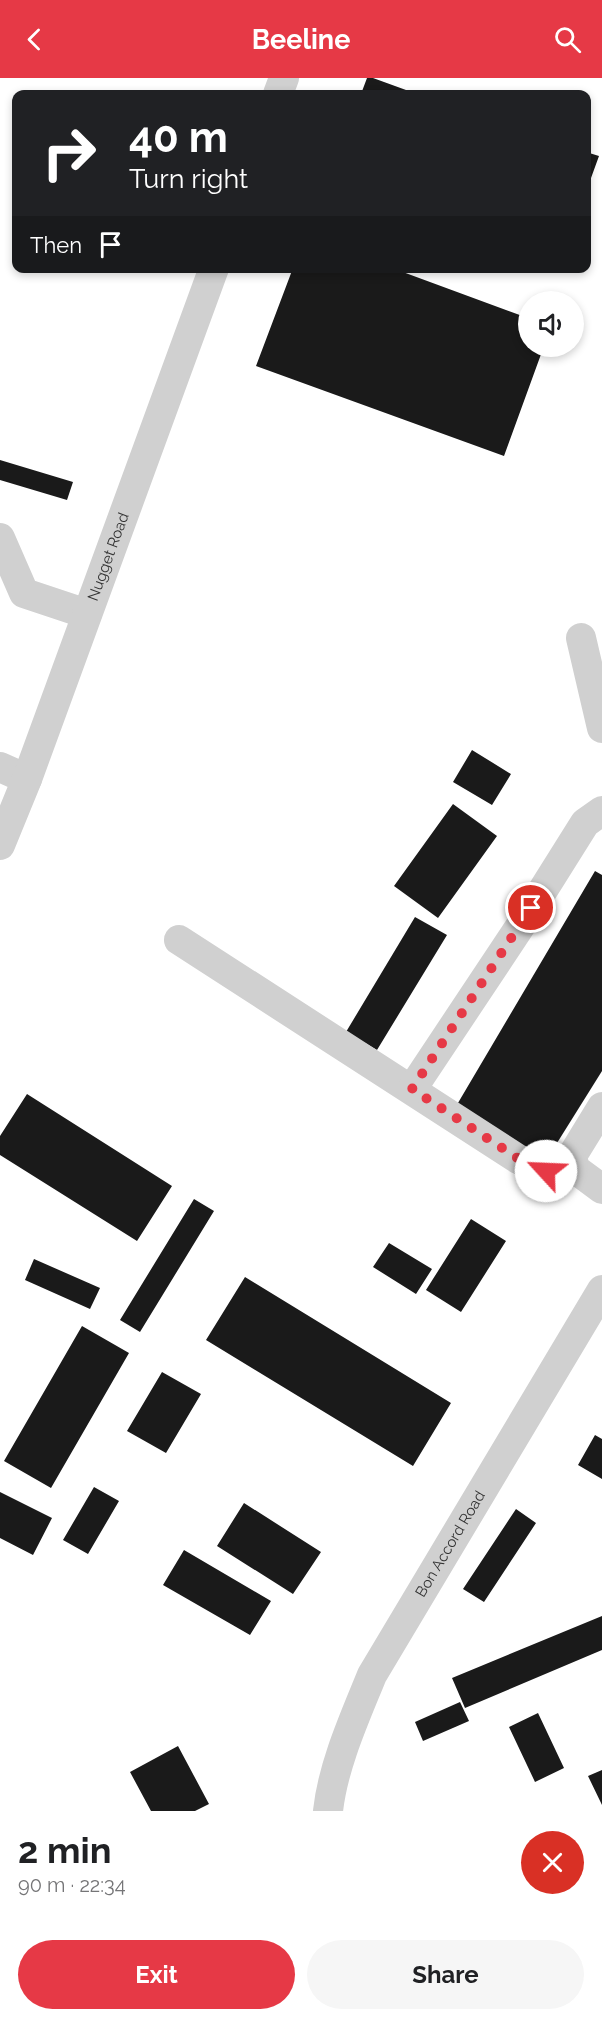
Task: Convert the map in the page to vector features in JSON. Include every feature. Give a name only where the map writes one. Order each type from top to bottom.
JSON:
[{"type":"street","name":"Nugget Road","points":[[0,845],[27,779],[212,273]]},
{"type":"street","points":[[0,538],[24,592],[87,614]]},
{"type":"street","points":[[581,638],[602,728]]},
{"type":"street","points":[[0,767],[27,779]]},
{"type":"street","points":[[412,1089],[521,925],[585,823],[602,811]]},
{"type":"street","points":[[179,940],[519,1159],[546,1171],[575,1170],[602,1189]]},
{"type":"street","points":[[575,1170],[572,1156],[602,1107]]},
{"type":"street","name":"Bon Accord Road","points":[[328,1811],[334,1782],[350,1731],[372,1675],[602,1290]]},
{"type":"building","points":[[367,78],[373,78],[406,90],[362,90]]},
{"type":"building","points":[[591,154],[599,156],[591,178]]},
{"type":"building","points":[[291,273],[406,273],[518,314],[518,357],[540,357],[504,456],[256,366]]},
{"type":"building","points":[[0,460],[73,482],[67,500],[0,480]]},
{"type":"building","points":[[472,750],[511,774],[492,805],[453,782]]},
{"type":"building","points":[[453,804],[497,836],[438,918],[394,886]]},
{"type":"building","points":[[595,871],[602,875],[602,1071],[547,1159],[455,1108]]},
{"type":"building","points":[[415,917],[447,935],[377,1050],[346,1032]]},
{"type":"building","points":[[27,1094],[172,1186],[137,1241],[0,1155],[0,1136]]},
{"type":"building","points":[[194,1199],[214,1211],[140,1332],[120,1320]]},
{"type":"building","points":[[471,1219],[506,1241],[461,1312],[426,1290]]},
{"type":"building","points":[[389,1243],[432,1269],[416,1294],[373,1267]]},
{"type":"building","points":[[34,1259],[100,1288],[90,1309],[25,1280]]},
{"type":"building","points":[[245,1277],[451,1403],[413,1466],[206,1340]]},
{"type":"building","points":[[82,1326],[129,1353],[51,1488],[4,1461]]},
{"type":"building","points":[[162,1372],[201,1394],[166,1453],[127,1431]]},
{"type":"building","points":[[595,1435],[602,1439],[602,1479],[578,1465]]},
{"type":"building","points":[[94,1487],[119,1501],[88,1554],[63,1540]]},
{"type":"building","points":[[0,1492],[52,1518],[33,1555],[0,1538]]},
{"type":"building","points":[[244,1503],[321,1552],[293,1594],[217,1546]]},
{"type":"building","points":[[516,1509],[536,1523],[484,1602],[463,1589]]},
{"type":"building","points":[[184,1550],[271,1601],[250,1635],[163,1585]]},
{"type":"building","points":[[602,1616],[602,1650],[465,1708],[452,1678]]},
{"type":"building","points":[[460,1702],[469,1721],[423,1741],[415,1722]]},
{"type":"building","points":[[538,1713],[564,1768],[535,1782],[509,1727]]},
{"type":"building","points":[[178,1746],[209,1804],[195,1811],[151,1811],[130,1772]]},
{"type":"building","points":[[602,1770],[602,1805],[588,1776]]},
{"type":"route","points":[[531,908],[412,1089],[519,1159],[546,1171]]}]
